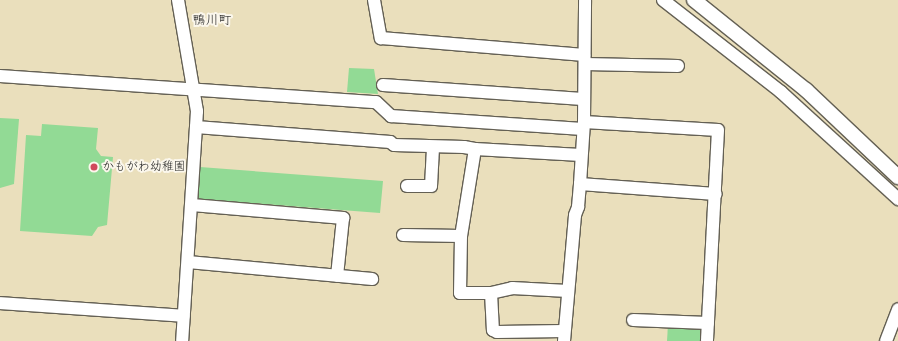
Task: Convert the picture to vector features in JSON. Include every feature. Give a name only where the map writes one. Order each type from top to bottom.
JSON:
[{"type":"street","points":[[178,0],[197,112],[182,341]]},
{"type":"street","points":[[374,0],[381,38],[585,60],[678,66]]},
{"type":"street","points":[[491,293],[493,330],[497,332],[564,336],[580,184],[585,60],[585,0]]},
{"type":"street","points":[[663,0],[781,92],[898,199]]},
{"type":"street","points":[[694,0],[806,90],[898,177]]},
{"type":"street","points":[[0,76],[376,102],[391,116],[718,130],[716,194],[707,341]]},
{"type":"street","points":[[383,85],[583,99]]},
{"type":"street","points":[[196,127],[390,142],[394,145],[464,146],[475,149],[581,155]]},
{"type":"street","points":[[407,186],[431,186],[433,146]]},
{"type":"street","points":[[475,149],[461,236],[460,293],[491,293],[512,288],[568,291]]},
{"type":"street","points":[[580,184],[716,194]]},
{"type":"street","points":[[192,205],[343,218],[336,276]]},
{"type":"street","points":[[403,235],[461,236]]},
{"type":"street","points":[[188,262],[372,279]]},
{"type":"street","points":[[0,303],[184,316]]},
{"type":"street","points":[[886,341],[898,308]]},
{"type":"street","points":[[633,320],[708,323]]},
{"type":"green space","points":[[349,68],[374,69],[378,94],[347,92]]},
{"type":"green space","points":[[0,118],[19,119],[14,184],[0,188]]},
{"type":"green space","points":[[42,124],[98,128],[96,149],[101,156],[113,157],[107,225],[98,227],[92,236],[20,231],[26,135],[41,136]]},
{"type":"green space","points":[[200,167],[383,181],[380,213],[198,199]]},
{"type":"green space","points":[[668,324],[701,325],[700,341],[667,341]]},
{"type":"place","name":"かもがわ幼稚園","points":[[94,167]]},
{"type":"district","name":"鴨川町","points":[[212,20]]}]
